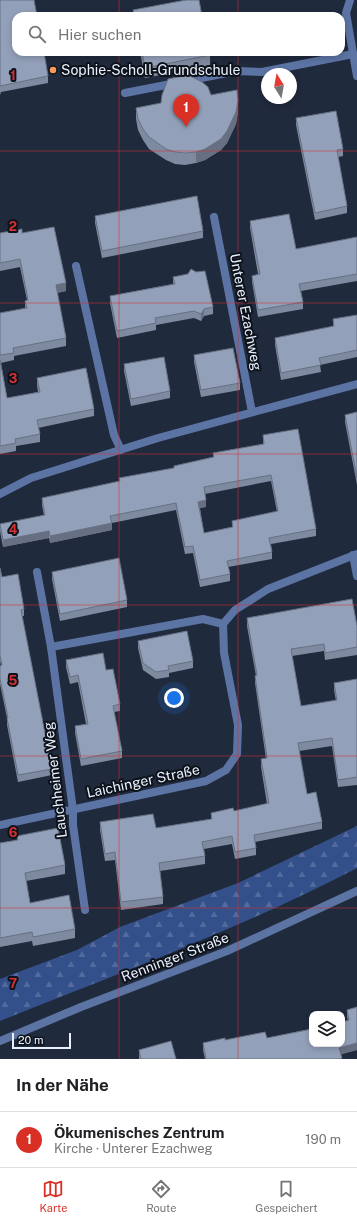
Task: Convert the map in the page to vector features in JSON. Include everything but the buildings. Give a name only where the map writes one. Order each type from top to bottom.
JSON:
[{"type":"street","points":[[350,0],[346,13],[357,76]]},
{"type":"street","points":[[345,56],[353,54]]},
{"type":"street","points":[[125,93],[237,71],[262,72],[343,56]]},
{"type":"street","name":"Unterer Ezachweg","points":[[214,217],[252,412]]},
{"type":"street","points":[[76,266],[114,435],[121,450]]},
{"type":"street","points":[[0,494],[31,478],[158,438],[357,384]]},
{"type":"street","points":[[51,647],[203,620],[223,624],[235,610],[268,589],[355,554],[357,576]]},
{"type":"street","name":"Lauchheimer Weg","points":[[37,572],[51,647],[85,910]]},
{"type":"street","name":"Laichinger Straße","points":[[0,825],[206,781],[226,770],[237,754],[238,725],[224,653],[223,624]]},
{"type":"street","name":"Renninger Straße","points":[[0,1041],[81,1007],[227,951],[357,891]]},
{"type":"green space","points":[[357,826],[357,868],[314,890],[225,930],[0,1021],[0,979],[77,950],[120,927],[238,883]]},
{"type":"place","name":"Sophie-Scholl-Grundschule","points":[[53,70]]},
{"type":"place","name":"Ökumenisches Zentrum","points":[[186,127]]}]
